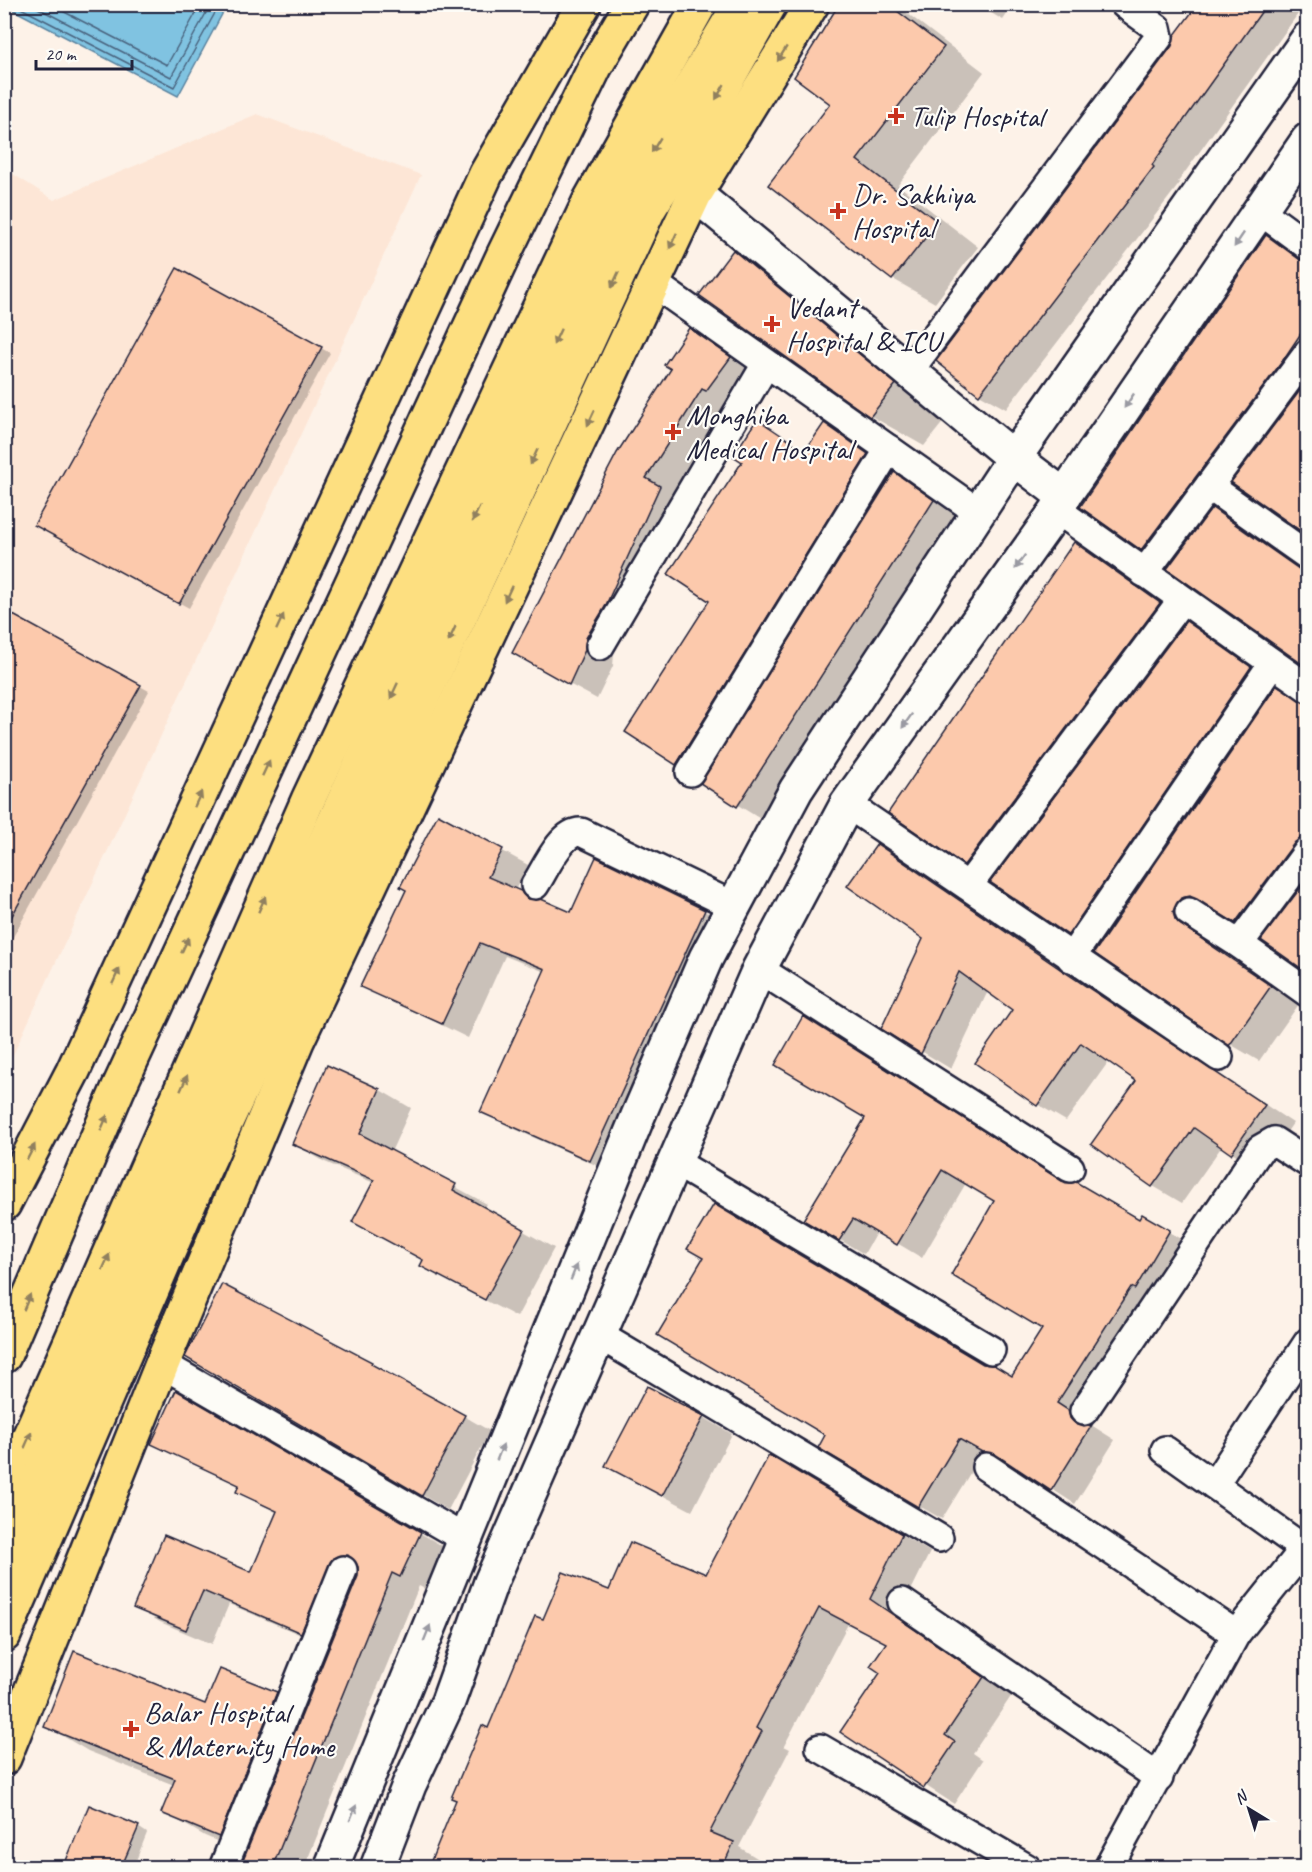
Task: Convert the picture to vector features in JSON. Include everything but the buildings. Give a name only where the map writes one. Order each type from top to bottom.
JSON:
[{"type":"main road","points":[[4,1204],[73,1071],[486,174],[584,4]]},
{"type":"main road","points":[[4,1356],[118,1089],[503,256],[595,68],[632,4]]},
{"type":"main road","points":[[4,1494],[308,800],[590,200],[700,4]]},
{"type":"main road","points":[[4,1561],[107,1317],[580,286],[655,147],[740,4]]},
{"type":"main road","points":[[4,1635],[202,1173],[648,209],[695,136],[770,4]]},
{"type":"main road","points":[[4,1758],[162,1364],[287,1063],[696,194],[812,4]]},
{"type":"street","points":[[909,371],[1159,37],[1157,28],[1124,4]]},
{"type":"street","points":[[331,1868],[642,1106],[706,958],[796,790],[978,512],[1308,39]]},
{"type":"street","points":[[377,1868],[409,1785],[448,1702],[491,1582],[759,969],[847,804],[1061,503],[1308,140]]},
{"type":"street","points":[[696,194],[1014,458],[1061,503],[1144,573],[1308,688]]},
{"type":"street","points":[[1259,210],[1308,246]]},
{"type":"street","points":[[653,283],[978,512]]},
{"type":"street","points":[[1144,573],[1306,359]]},
{"type":"street","points":[[600,646],[766,364]]},
{"type":"street","points":[[690,772],[889,449]]},
{"type":"street","points":[[1209,486],[1308,556]]},
{"type":"street","points":[[968,886],[1181,601]]},
{"type":"street","points":[[1071,958],[1272,664]]},
{"type":"street","points":[[847,804],[1219,1057]]},
{"type":"street","points":[[535,885],[565,838],[575,831],[734,906]]},
{"type":"street","points":[[1239,944],[1308,851]]},
{"type":"street","points":[[1189,912],[1308,993]]},
{"type":"street","points":[[759,969],[1070,1168]]},
{"type":"street","points":[[1084,1411],[1260,1149],[1274,1141],[1308,1163]]},
{"type":"street","points":[[675,1162],[991,1350]]},
{"type":"street","points":[[599,1335],[939,1538]]},
{"type":"street","points":[[1214,1485],[1308,1342]]},
{"type":"street","points":[[162,1364],[465,1539]]},
{"type":"street","points":[[1108,1868],[1236,1634],[1306,1546],[1165,1450]]},
{"type":"street","points":[[986,1467],[1236,1634]]},
{"type":"street","points":[[223,1868],[343,1570]]},
{"type":"street","points":[[902,1602],[1159,1778]]},
{"type":"street","points":[[820,1748],[1027,1868]]},
{"type":"shaded area","points":[[257,114],[421,175],[5,1072],[5,169],[54,200]]},
{"type":"water","points":[[5,4],[227,5],[178,96]]},
{"type":"place","name":"Tulip Hospital","points":[[896,116]]},
{"type":"place","name":"Dr. Sakhiya Hospital","points":[[838,211]]},
{"type":"place","name":"Vedant Hospital & ICU","points":[[772,324]]},
{"type":"place","name":"Monghiba Medical Hospital","points":[[673,432]]},
{"type":"place","name":"Balar Hospital & Maternity Home","points":[[131,1729]]}]
